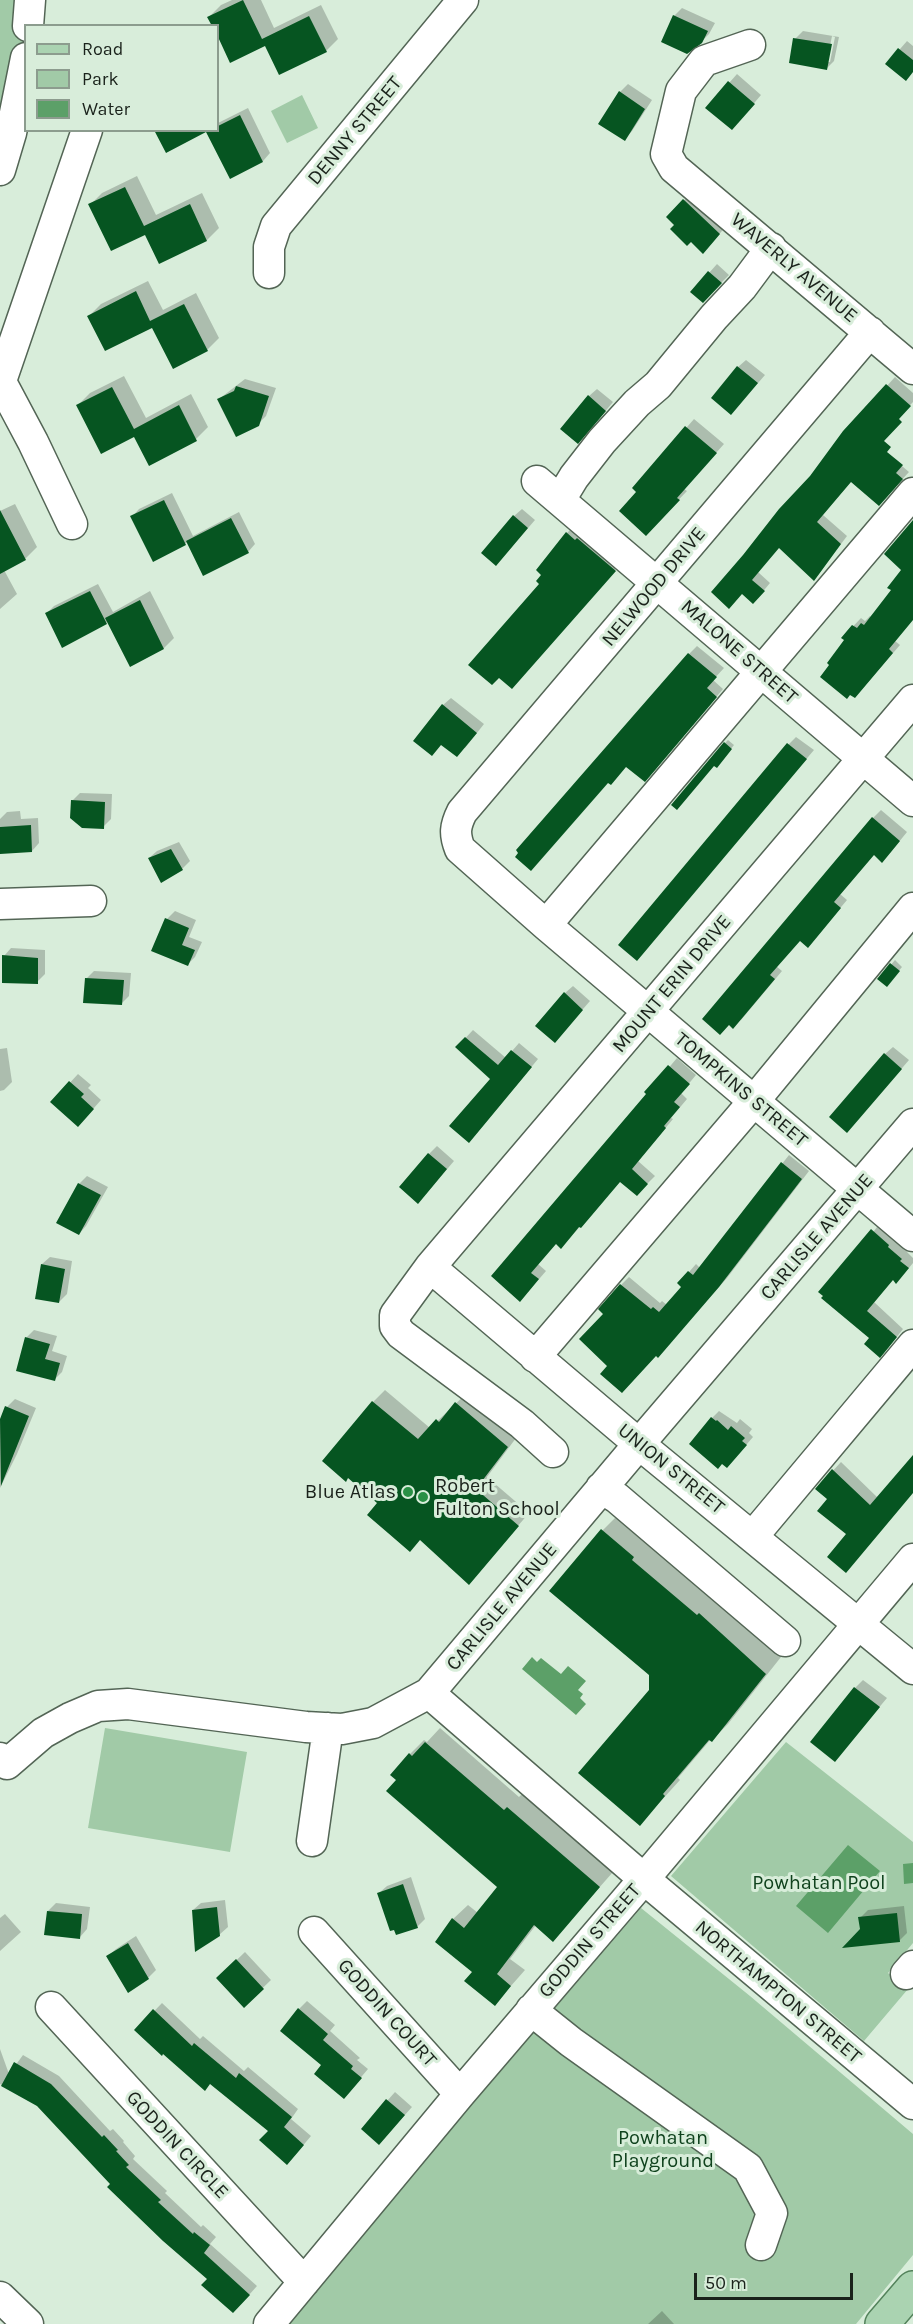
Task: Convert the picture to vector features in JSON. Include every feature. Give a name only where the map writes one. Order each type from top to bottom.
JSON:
[{"type":"main road","points":[[882,2324],[913,2288]]},
{"type":"street","points":[[28,24],[30,0]]},
{"type":"street","name":"DENNY STREET","points":[[269,273],[269,248],[276,226],[463,0]]},
{"type":"street","name":"WAVERLY AVENUE","points":[[750,45],[704,61],[681,91],[666,154],[674,168],[913,369]]},
{"type":"street","points":[[0,170],[24,77]]},
{"type":"street","points":[[72,524],[1,381],[86,132]]},
{"type":"street","points":[[560,500],[574,477],[602,441],[637,403],[658,385],[742,287],[771,248]]},
{"type":"street","name":"NELWOOD DRIVE","points":[[460,849],[455,835],[462,812],[870,333]]},
{"type":"street","name":"MALONE STREET","points":[[537,481],[913,801]]},
{"type":"street","points":[[546,925],[913,493]]},
{"type":"street","name":"MOUNT ERIN DRIVE","points":[[553,1452],[522,1424],[401,1334],[395,1326],[395,1315],[430,1267],[913,700]]},
{"type":"street","name":"TOMPKINS STREET","points":[[460,849],[546,925],[913,1236]]},
{"type":"street","points":[[0,904],[91,901]]},
{"type":"street","points":[[536,1357],[754,1101],[913,908]]},
{"type":"street","name":"CARLISLE AVENUE","points":[[4,1761],[43,1733],[98,1706],[128,1704],[296,1726],[342,1729],[373,1723],[429,1693],[601,1488],[913,1124]]},
{"type":"street","name":"UNION STREET","points":[[430,1267],[639,1444],[913,1669]]},
{"type":"street","points":[[753,1536],[913,1345]]},
{"type":"street","points":[[601,1488],[617,1498],[785,1641]]},
{"type":"street","name":"GODDIN STREET","points":[[269,2324],[460,2094],[913,1559]]},
{"type":"street","name":"NORTHAMPTON STREET","points":[[429,1693],[644,1879],[913,2104]]},
{"type":"street","points":[[312,1841],[328,1728]]},
{"type":"street","name":"GODDIN COURT","points":[[314,1932],[460,2094]]},
{"type":"street","name":"GODDIN CIRCLE","points":[[51,2007],[304,2282]]},
{"type":"street","points":[[531,2010],[571,2042],[748,2168],[772,2213],[761,2245]]},
{"type":"street","points":[[0,2297],[28,2324]]},
{"type":"green space","points":[[0,0],[30,0],[26,24],[24,24],[24,62],[0,170]]},
{"type":"green space","points":[[302,95],[318,128],[287,143],[271,111]]},
{"type":"green space","points":[[105,1728],[247,1752],[230,1852],[88,1828]]},
{"type":"green space","name":"Powhatan Pool","points":[[786,1742],[913,1842],[913,1943],[888,1973],[908,1989],[864,2041],[671,1876]]},
{"type":"green space","name":"Powhatan Playground","points":[[641,1908],[750,1996],[913,2134],[913,2255],[856,2324],[283,2324]]},
{"type":"water","points":[[532,1657],[537,1662],[541,1658],[561,1674],[568,1666],[586,1681],[578,1690],[583,1694],[580,1698],[586,1704],[576,1715],[522,1669]]},
{"type":"water","points":[[848,1845],[880,1871],[828,1933],[796,1906]]},
{"type":"water","points":[[913,1863],[913,1883],[904,1884],[903,1864]]},
{"type":"building","points":[[243,0],[262,39],[309,16],[327,52],[279,75],[265,46],[230,63],[219,39],[219,24],[211,24],[207,17]]},
{"type":"building","points":[[673,15],[708,31],[702,43],[687,54],[661,42]]},
{"type":"building","points":[[793,38],[832,44],[827,70],[789,63]]},
{"type":"building","points":[[898,48],[913,60],[913,72],[906,81],[885,64]]},
{"type":"building","points":[[728,81],[755,104],[732,130],[705,108]]},
{"type":"building","points":[[619,91],[645,109],[625,141],[598,124]]},
{"type":"building","points":[[240,115],[263,162],[230,179],[206,132],[219,132],[219,126]]},
{"type":"building","points":[[155,132],[206,132],[166,153]]},
{"type":"building","points":[[125,187],[144,226],[190,204],[207,241],[159,264],[145,235],[111,251],[88,204]]},
{"type":"building","points":[[683,199],[720,234],[703,254],[691,242],[687,246],[670,229],[674,225],[666,217]]},
{"type":"building","points":[[708,271],[722,283],[703,303],[690,292]]},
{"type":"building","points":[[136,291],[150,321],[184,304],[208,351],[173,369],[152,328],[105,351],[87,316]]},
{"type":"building","points":[[737,366],[758,383],[731,415],[711,398]]},
{"type":"building","points":[[886,384],[911,406],[899,419],[902,422],[884,441],[891,447],[887,452],[903,465],[896,473],[903,479],[879,506],[851,482],[817,522],[841,544],[814,581],[779,548],[752,580],[765,591],[753,604],[742,594],[729,609],[711,592],[779,509],[810,476],[843,431]]},
{"type":"building","points":[[236,386],[269,396],[259,426],[236,437],[217,399],[234,391]]},
{"type":"building","points":[[112,387],[134,429],[179,405],[197,441],[149,466],[134,437],[101,454],[76,405]]},
{"type":"building","points":[[588,395],[606,411],[578,444],[560,429]]},
{"type":"building","points":[[685,426],[717,453],[677,498],[680,500],[646,536],[619,511],[636,492],[632,488]]},
{"type":"building","points":[[164,500],[186,545],[153,562],[130,516]]},
{"type":"building","points":[[0,510],[26,560],[0,574]]},
{"type":"building","points":[[513,515],[528,528],[496,566],[481,553]]},
{"type":"building","points":[[231,518],[249,553],[203,576],[186,541]]},
{"type":"building","points":[[913,520],[913,620],[889,649],[893,653],[855,698],[850,695],[847,699],[820,677],[844,640],[841,638],[852,625],[857,628],[861,623],[864,625],[891,590],[887,588],[901,570],[884,554]]},
{"type":"building","points":[[566,532],[575,540],[577,538],[616,571],[512,689],[499,678],[492,685],[468,665],[539,584],[536,581],[541,575],[536,570]]},
{"type":"building","points":[[90,591],[107,624],[62,648],[45,613]]},
{"type":"building","points":[[140,600],[164,649],[130,667],[105,618]]},
{"type":"building","points":[[688,653],[717,677],[707,688],[717,697],[645,782],[626,767],[611,785],[608,783],[531,871],[515,857],[518,853],[516,850]]},
{"type":"building","points":[[442,704],[477,733],[457,757],[441,745],[432,756],[413,741]]},
{"type":"building","points":[[724,742],[732,749],[717,768],[714,766],[677,810],[671,805]]},
{"type":"building","points":[[787,743],[807,759],[637,961],[618,945]]},
{"type":"building","points":[[71,800],[105,802],[104,829],[82,828],[70,818]]},
{"type":"building","points":[[872,817],[900,841],[882,863],[874,855],[834,902],[841,908],[808,948],[800,941],[770,975],[775,979],[733,1029],[729,1025],[720,1035],[702,1019]]},
{"type":"building","points":[[31,825],[32,852],[0,854],[0,827]]},
{"type":"building","points":[[171,849],[183,870],[161,883],[148,858]]},
{"type":"building","points":[[165,918],[189,928],[182,945],[195,950],[188,966],[151,951]]},
{"type":"building","points":[[2,955],[38,958],[38,984],[2,983]]},
{"type":"building","points":[[890,963],[900,971],[887,987],[877,979]]},
{"type":"building","points":[[85,978],[124,980],[122,1005],[83,1003]]},
{"type":"building","points":[[564,992],[583,1010],[555,1043],[535,1026]]},
{"type":"building","points":[[465,1037],[498,1065],[511,1050],[532,1067],[469,1143],[449,1126],[490,1079],[455,1047]]},
{"type":"building","points":[[884,1053],[902,1069],[847,1133],[829,1117]]},
{"type":"building","points":[[668,1065],[690,1084],[674,1102],[680,1107],[664,1126],[666,1128],[632,1169],[648,1184],[637,1196],[620,1182],[561,1249],[556,1244],[531,1273],[539,1279],[520,1302],[491,1276]]},
{"type":"building","points":[[69,1081],[84,1094],[81,1097],[94,1109],[78,1127],[50,1102]]},
{"type":"building","points":[[428,1153],[447,1169],[418,1204],[399,1187]]},
{"type":"building","points":[[781,1162],[802,1179],[719,1287],[658,1358],[656,1356],[622,1393],[600,1374],[607,1366],[579,1339],[603,1314],[598,1309],[620,1284],[651,1309],[653,1307],[659,1312],[681,1287],[677,1283],[688,1271],[693,1275]]},
{"type":"building","points":[[78,1183],[101,1195],[79,1235],[56,1223]]},
{"type":"building","points":[[871,1229],[909,1268],[896,1284],[893,1280],[867,1311],[897,1337],[880,1358],[864,1344],[869,1338],[821,1298],[823,1296],[818,1292]]},
{"type":"building","points":[[41,1264],[65,1269],[59,1303],[35,1299]]},
{"type":"building","points":[[25,1337],[50,1344],[45,1359],[60,1363],[55,1381],[16,1371]]},
{"type":"building","name":"Robert Fulton School","points":[[372,1401],[418,1439],[436,1419],[439,1422],[455,1402],[508,1447],[476,1489],[519,1526],[469,1585],[420,1540],[410,1552],[367,1515],[377,1503],[348,1478],[346,1482],[322,1461]]},
{"type":"building","points":[[5,1406],[29,1416],[1,1486],[0,1419]]},
{"type":"building","points":[[711,1417],[728,1430],[731,1426],[745,1438],[742,1441],[747,1445],[727,1468],[722,1464],[718,1469],[689,1444]]},
{"type":"building","points":[[913,1455],[913,1493],[846,1573],[827,1557],[846,1534],[817,1511],[827,1499],[815,1489],[832,1469],[870,1505]]},
{"type":"building","points":[[601,1529],[634,1557],[632,1560],[697,1615],[699,1613],[766,1674],[712,1742],[709,1740],[663,1794],[665,1796],[640,1826],[578,1773],[649,1690],[649,1675],[549,1591]]},
{"type":"building","points":[[854,1687],[880,1707],[835,1762],[810,1742]]},
{"type":"building","points":[[425,1742],[504,1810],[507,1807],[600,1887],[553,1942],[534,1925],[497,1974],[511,1986],[495,2006],[464,1981],[472,1972],[435,1942],[452,1918],[464,1928],[497,1887],[386,1791],[396,1780],[390,1775],[409,1753],[412,1756]]},
{"type":"building","points":[[403,1884],[418,1928],[396,1935],[394,1930],[390,1931],[377,1893]]},
{"type":"building","points":[[217,1907],[220,1936],[195,1952],[192,1910]]},
{"type":"building","points":[[47,1911],[82,1914],[80,1939],[44,1935]]},
{"type":"building","points":[[897,1913],[900,1942],[842,1948],[860,1929],[858,1917]]},
{"type":"building","points":[[128,1943],[149,1979],[128,1993],[106,1956]]},
{"type":"building","points":[[236,1959],[264,1989],[244,2008],[216,1978]]},
{"type":"building","points":[[298,2008],[328,2034],[323,2040],[353,2066],[351,2069],[362,2078],[344,2099],[314,2074],[321,2065],[280,2031]]},
{"type":"building","points":[[153,2009],[192,2046],[194,2043],[236,2078],[239,2073],[292,2117],[284,2127],[304,2145],[287,2165],[259,2140],[268,2131],[210,2084],[205,2091],[134,2030]]},
{"type":"building","points":[[14,2062],[51,2084],[102,2137],[104,2135],[118,2150],[116,2151],[129,2165],[126,2167],[161,2200],[158,2202],[193,2234],[194,2232],[210,2245],[204,2253],[250,2295],[233,2313],[201,2285],[207,2279],[163,2241],[107,2187],[110,2184],[37,2106],[1,2086]]},
{"type":"building","points":[[386,2099],[405,2115],[379,2145],[361,2129]]},
{"type":"place","name":"Blue Atlas","points":[[408,1492]]},
{"type":"place","name":"Robert Fulton School","points":[[423,1497]]}]
